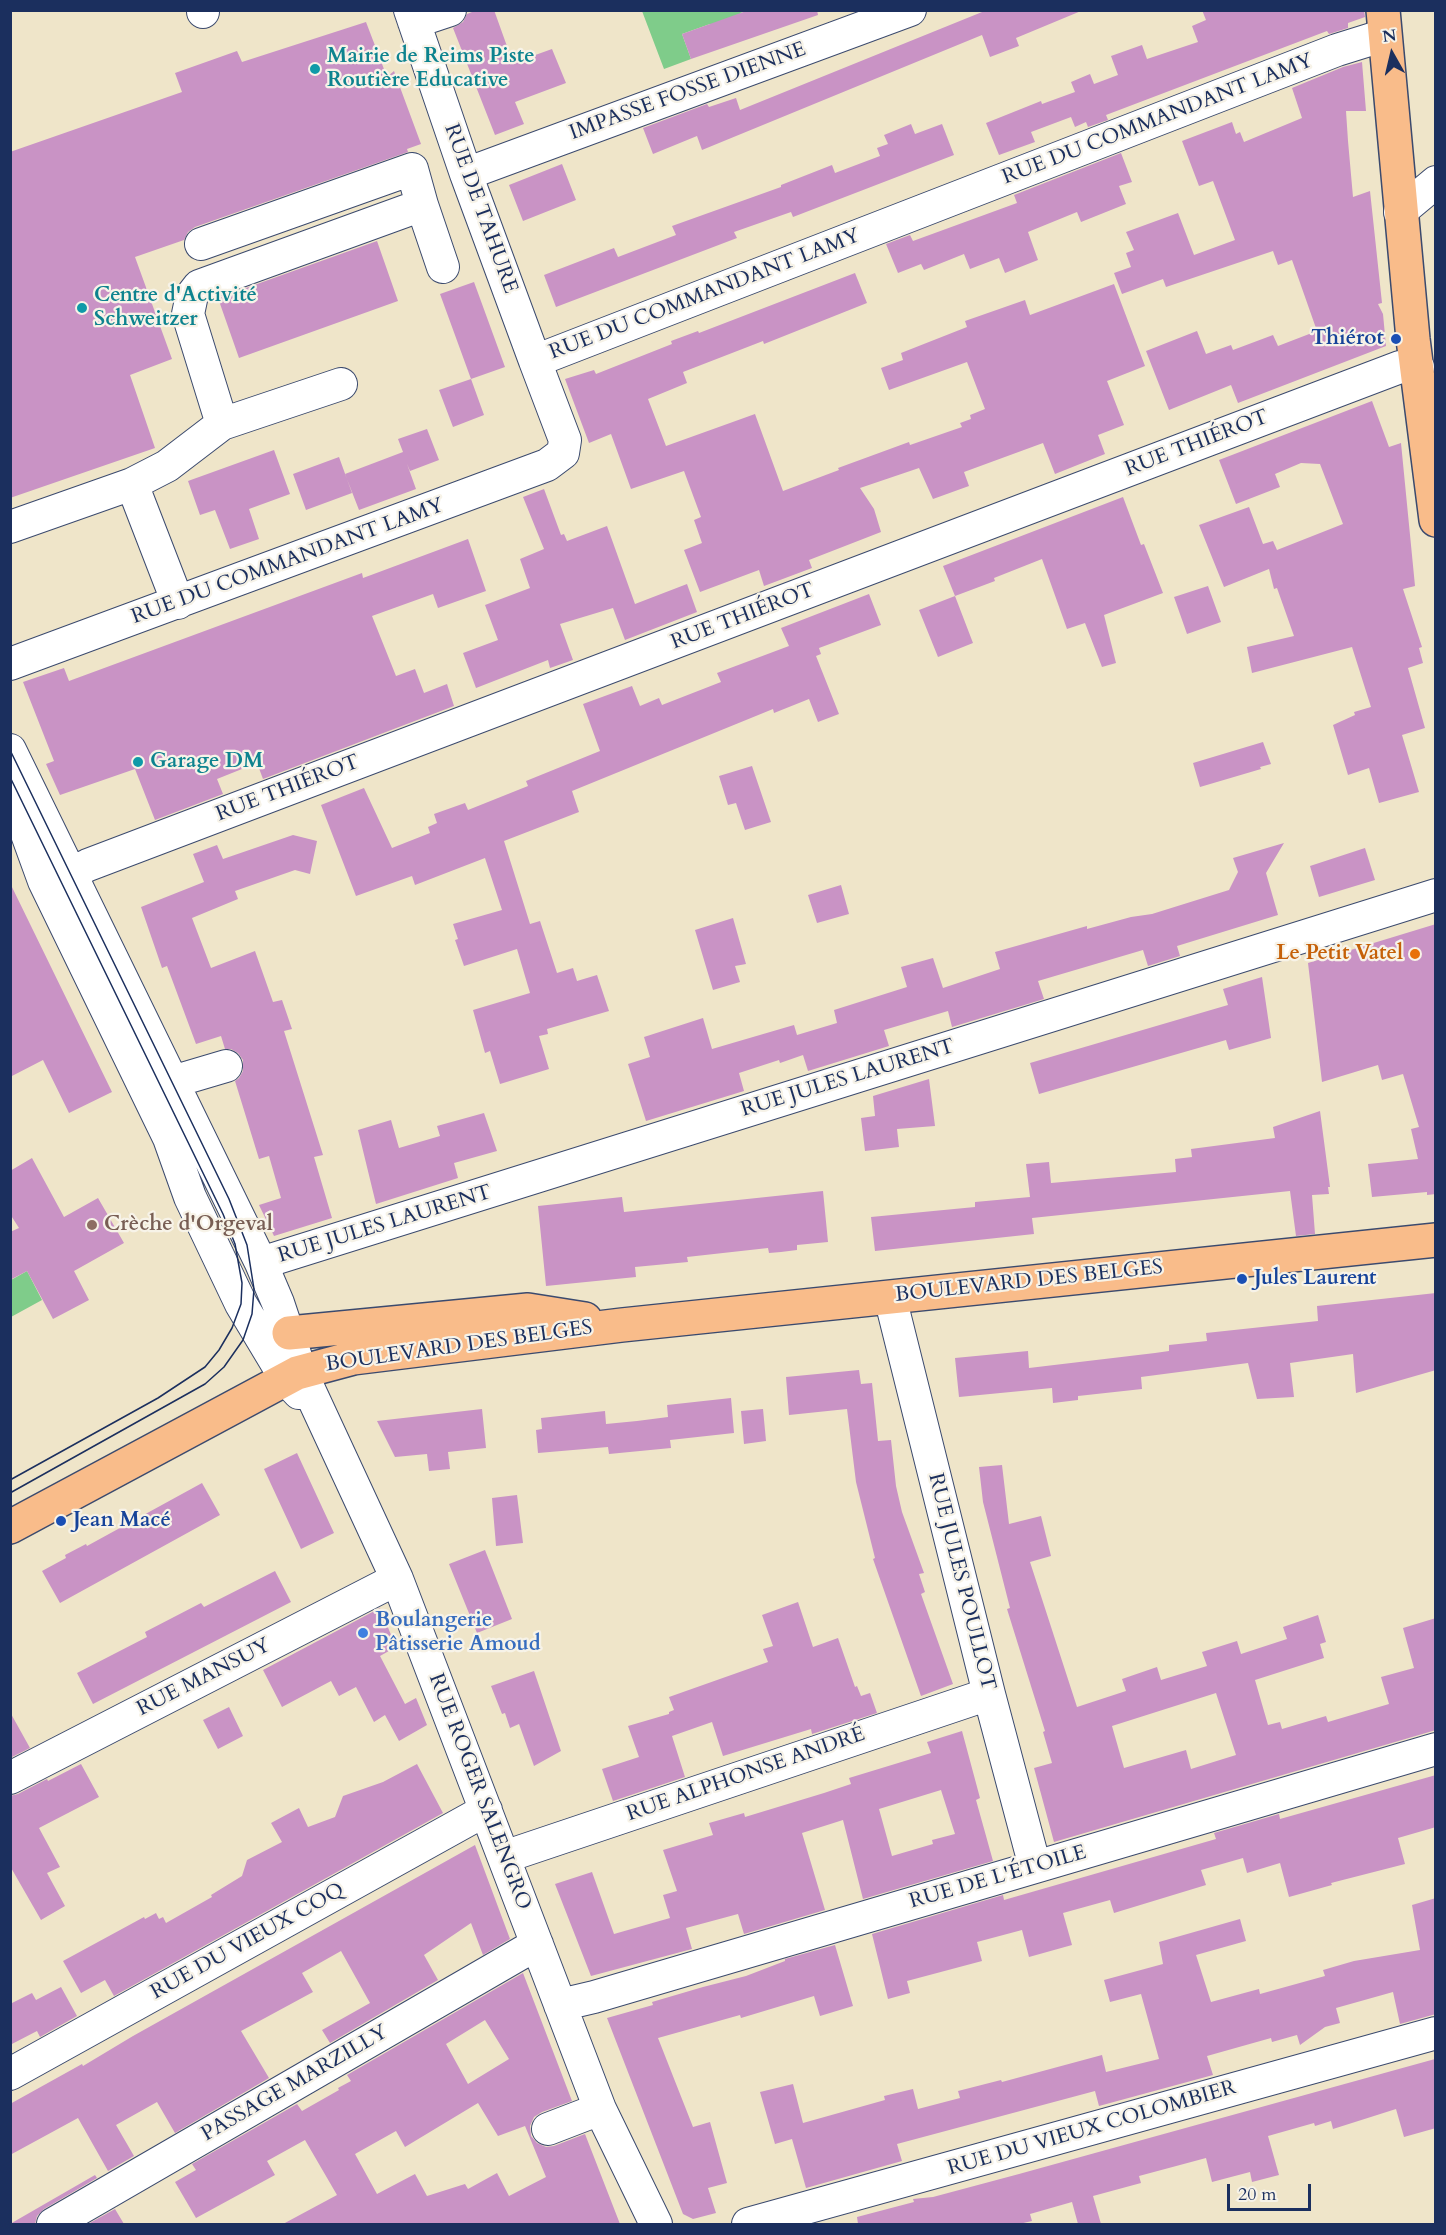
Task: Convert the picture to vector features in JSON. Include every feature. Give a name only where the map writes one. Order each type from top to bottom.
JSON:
[{"type":"main road","points":[[1384,23],[1400,212],[1436,520]]},
{"type":"main road","name":"BOULEVARD DES BELGES","points":[[10,1527],[293,1376],[353,1358],[622,1325],[1436,1240]]},
{"type":"main road","name":"BOULEVARD DES BELGES","points":[[289,1333],[528,1310],[622,1325]]},
{"type":"street","name":"RUE DE TAHURE","points":[[450,10],[412,16],[466,174],[535,361]]},
{"type":"street","name":"IMPASSE FOSSE DIENNE","points":[[466,174],[910,10]]},
{"type":"street","name":"RUE DU COMMANDANT LAMY","points":[[10,664],[548,465],[563,453],[565,441],[535,361],[1337,50],[1384,23]]},
{"type":"street","points":[[201,244],[412,169],[443,267]]},
{"type":"street","points":[[1400,212],[1436,182]]},
{"type":"street","points":[[222,424],[188,314],[192,295],[200,286],[422,205]]},
{"type":"street","name":"RUE THIÉROT","points":[[70,874],[111,856],[1400,367],[1418,367]]},
{"type":"street","points":[[10,527],[132,484],[167,466],[222,424],[341,384]]},
{"type":"street","points":[[132,484],[178,603]]},
{"type":"street","points":[[14,776],[70,874],[261,1263],[289,1333],[293,1376]]},
{"type":"street","points":[[14,776],[44,881],[169,1138],[190,1197],[240,1304],[293,1376]]},
{"type":"street","name":"RUE JULES LAURENT","points":[[261,1263],[1436,895]]},
{"type":"street","points":[[172,1082],[226,1066]]},
{"type":"street","name":"RUE JULES POULLOT","points":[[890,1297],[989,1694],[1035,1867]]},
{"type":"street","name":"RUE ROGER SALENGRO","points":[[293,1376],[319,1412],[397,1579],[600,2109],[656,2224]]},
{"type":"street","name":"RUE MANSUY","points":[[10,1778],[397,1579]]},
{"type":"street","name":"RUE ALPHONSE ANDRÉ","points":[[504,1857],[989,1694]]},
{"type":"street","name":"RUE DE L'ÉTOILE","points":[[560,2005],[594,1997],[1436,1749]]},
{"type":"street","name":"RUE DU VIEUX COQ","points":[[10,2074],[486,1810]]},
{"type":"street","name":"PASSAGE MARZILLY","points":[[53,2224],[537,1944]]},
{"type":"street","name":"RUE DU VIEUX COLOMBIER","points":[[748,2224],[1436,2033]]},
{"type":"street","points":[[548,2129],[600,2109]]},
{"type":"green space","points":[[642,11],[746,11],[740,13],[749,38],[710,24],[682,34],[691,59],[664,69]]},
{"type":"green space","points":[[27,1271],[42,1300],[11,1317],[11,1280]]},
{"type":"building","points":[[477,10],[494,10],[513,63],[552,49],[566,83],[515,102],[524,124],[495,135],[453,28],[463,22],[467,14]]},
{"type":"building","points":[[749,10],[817,10],[818,15],[691,59],[682,34]]},
{"type":"building","points":[[987,10],[1081,11],[1016,38],[1019,46],[990,57],[982,35],[702,150],[697,136],[653,154],[643,128],[707,104],[709,107],[736,98],[740,110]]},
{"type":"building","points":[[1202,10],[1364,10],[1365,17],[1348,23],[1348,28],[1329,34],[1327,31],[1106,115],[1108,120],[1088,127],[1086,122],[1075,127],[1071,117],[1031,132],[1035,142],[999,155],[986,123],[1041,101],[1042,104],[1075,92],[1071,82],[1090,74],[1094,84],[1118,75],[1111,56],[1142,45],[1147,59],[1198,42],[1192,26],[1206,20]]},
{"type":"building","name":"Centre d'Activité Schweitzer","points":[[366,22],[387,77],[394,71],[421,144],[407,149],[408,152],[195,227],[188,232],[184,240],[135,257],[172,359],[130,375],[155,448],[10,498],[10,152],[182,92],[175,73],[237,51],[242,62]]},
{"type":"building","points":[[1362,62],[1366,111],[1346,111],[1348,141],[1353,197],[1370,191],[1382,303],[1378,304],[1383,314],[1386,346],[1238,403],[1231,385],[1169,410],[1146,351],[1197,331],[1206,354],[1231,345],[1233,350],[1273,335],[1278,346],[1317,331],[1292,260],[1278,265],[1273,251],[1166,287],[1163,279],[1122,294],[1114,273],[1131,267],[1126,253],[1134,250],[1126,232],[1178,213],[1194,255],[1235,240],[1213,181],[1199,186],[1182,141],[1232,122],[1236,134],[1240,132],[1244,142],[1302,118],[1292,88],[1343,67]]},
{"type":"building","points":[[911,124],[915,134],[942,124],[954,155],[793,217],[791,212],[734,232],[737,238],[556,307],[544,275],[614,248],[618,257],[676,235],[672,226],[781,187],[781,185],[832,165],[835,173],[880,156],[877,148],[888,144],[884,135]]},
{"type":"building","points":[[1121,153],[1132,182],[1119,186],[1126,204],[1081,222],[1077,212],[1028,232],[1038,260],[1005,273],[999,258],[970,269],[964,254],[924,270],[921,264],[898,273],[886,244],[910,235],[913,241],[1017,203],[1014,195]]},
{"type":"building","points":[[562,164],[576,200],[523,221],[509,185]]},
{"type":"building","points":[[377,241],[398,301],[239,358],[218,298]]},
{"type":"building","points":[[855,273],[867,303],[764,344],[763,341],[683,372],[687,383],[648,399],[666,446],[755,414],[783,491],[909,442],[910,445],[962,427],[960,423],[971,419],[970,415],[985,409],[967,362],[889,390],[881,368],[903,360],[901,353],[967,327],[965,321],[1025,300],[1030,315],[1114,284],[1145,366],[1107,381],[1124,425],[1098,435],[1105,454],[1055,474],[1043,443],[964,472],[969,486],[933,499],[919,468],[860,488],[874,509],[881,532],[809,560],[812,568],[764,586],[759,570],[700,592],[684,550],[702,543],[694,520],[701,517],[684,471],[631,489],[611,434],[589,443],[565,379],[594,370],[596,374],[672,344],[671,341],[698,331],[699,333]]},
{"type":"building","points":[[474,282],[505,367],[471,379],[440,294]]},
{"type":"building","points":[[471,379],[484,415],[453,427],[439,390]]},
{"type":"building","points":[[1372,401],[1389,447],[1401,443],[1415,586],[1403,589],[1422,647],[1419,648],[1423,663],[1408,668],[1425,728],[1402,735],[1419,792],[1379,803],[1369,768],[1348,775],[1333,725],[1355,715],[1354,712],[1371,707],[1352,647],[1252,673],[1247,647],[1294,636],[1277,588],[1274,589],[1269,569],[1224,587],[1199,525],[1249,507],[1263,544],[1273,541],[1277,550],[1343,524],[1320,464],[1301,463],[1275,474],[1280,487],[1236,504],[1219,460]]},
{"type":"building","points":[[427,429],[439,460],[410,471],[407,464],[416,489],[359,510],[345,474],[403,452],[398,439]]},
{"type":"building","points":[[274,450],[290,494],[249,509],[259,539],[230,549],[215,510],[200,515],[188,481]]},
{"type":"building","points":[[339,457],[352,493],[306,510],[293,474]]},
{"type":"building","points":[[544,489],[561,535],[564,534],[567,541],[607,526],[635,604],[687,584],[697,612],[625,640],[613,608],[560,624],[573,660],[550,668],[548,660],[476,688],[463,653],[498,640],[485,605],[530,588],[520,559],[544,549],[523,497]]},
{"type":"building","points":[[1123,497],[1141,545],[1144,544],[1163,593],[1104,615],[1116,663],[1102,667],[1085,623],[1067,629],[1042,559],[994,578],[995,581],[955,596],[943,566]]},
{"type":"building","points":[[468,539],[486,591],[438,608],[433,594],[372,616],[396,676],[415,669],[424,693],[447,684],[454,706],[263,779],[257,763],[217,779],[223,794],[155,820],[135,769],[60,795],[46,764],[54,761],[23,682],[64,668],[69,681],[362,573],[363,578]]},
{"type":"building","points":[[1208,586],[1221,622],[1187,634],[1174,597]]},
{"type":"building","points":[[869,594],[881,625],[819,648],[821,654],[816,656],[839,714],[818,722],[809,699],[774,713],[773,709],[572,791],[579,812],[504,841],[530,924],[540,921],[557,973],[573,968],[577,981],[597,975],[609,1011],[547,1029],[548,1034],[539,1036],[549,1069],[500,1084],[490,1051],[485,1053],[473,1010],[530,993],[517,949],[464,966],[455,940],[458,939],[453,924],[502,910],[485,858],[415,885],[412,876],[356,896],[321,805],[364,788],[392,848],[430,833],[428,827],[437,823],[434,814],[465,803],[468,810],[528,786],[526,781],[600,751],[583,704],[632,686],[640,706],[659,698],[662,705],[721,682],[717,673],[789,646],[781,628]]},
{"type":"building","points":[[955,596],[973,643],[938,657],[919,610]]},
{"type":"building","points":[[1263,742],[1271,764],[1200,787],[1193,763]]},
{"type":"building","points":[[752,766],[771,822],[745,830],[736,803],[728,805],[719,776]]},
{"type":"building","points":[[293,835],[317,841],[310,874],[295,870],[235,891],[238,899],[192,918],[211,968],[255,951],[273,1002],[282,1000],[292,1029],[284,1031],[323,1155],[314,1157],[332,1218],[274,1236],[259,1205],[281,1198],[269,1156],[259,1159],[235,1081],[243,1071],[243,1060],[238,1053],[225,1049],[221,1036],[196,1044],[167,966],[162,968],[141,907],[204,882],[193,854],[217,845],[223,859]]},
{"type":"building","points":[[1284,843],[1266,873],[1278,915],[1177,946],[1180,956],[1148,966],[1143,950],[1038,981],[1044,999],[952,1027],[948,1011],[884,1030],[889,1046],[808,1071],[803,1055],[739,1073],[744,1091],[646,1121],[628,1064],[650,1057],[644,1037],[703,1018],[712,1049],[794,1025],[797,1035],[837,1023],[834,1010],[907,987],[901,967],[933,958],[943,988],[1000,969],[995,952],[1087,926],[1087,929],[1152,914],[1229,890],[1238,872],[1233,858]]},
{"type":"building","points":[[1365,848],[1375,880],[1319,897],[1310,866]]},
{"type":"building","points":[[10,883],[112,1092],[69,1113],[43,1060],[10,1077]]},
{"type":"building","points":[[841,885],[849,914],[817,923],[808,895]]},
{"type":"building","points":[[733,918],[746,964],[735,966],[740,982],[713,990],[695,930]]},
{"type":"building","points":[[1436,924],[1436,1194],[1427,1195],[1427,1192],[1372,1197],[1368,1164],[1418,1159],[1411,1129],[1419,1127],[1403,1074],[1382,1080],[1378,1065],[1322,1082],[1308,963]]},
{"type":"building","points":[[1262,977],[1271,1038],[1229,1050],[1226,1040],[1039,1094],[1030,1063],[1228,1005],[1223,989]]},
{"type":"building","points":[[929,1079],[935,1126],[897,1129],[899,1147],[865,1151],[861,1118],[875,1116],[873,1096]]},
{"type":"building","points":[[1320,1111],[1330,1187],[1328,1187],[1329,1194],[1312,1195],[1315,1234],[1296,1236],[1290,1191],[1032,1218],[1034,1234],[875,1251],[871,1217],[975,1207],[975,1202],[1030,1197],[1026,1164],[1049,1162],[1051,1183],[1176,1172],[1175,1159],[1192,1157],[1191,1149],[1275,1138],[1273,1127]]},
{"type":"building","points":[[484,1113],[497,1151],[454,1163],[458,1178],[376,1204],[358,1130],[391,1120],[399,1148],[440,1136],[437,1126]]},
{"type":"building","points":[[32,1158],[64,1217],[98,1198],[124,1243],[74,1271],[89,1300],[53,1319],[27,1271],[10,1280],[10,1232],[19,1228],[10,1214],[10,1171]]},
{"type":"building","points":[[823,1191],[828,1242],[797,1245],[797,1250],[781,1252],[769,1253],[768,1248],[687,1257],[688,1262],[635,1267],[636,1277],[546,1286],[538,1206],[622,1197],[624,1212]]},
{"type":"building","points":[[1436,1293],[1436,1370],[1356,1393],[1353,1354],[1290,1363],[1294,1397],[1257,1399],[1248,1363],[1141,1377],[1142,1389],[1078,1396],[1078,1400],[1053,1403],[1052,1388],[959,1397],[955,1358],[1028,1351],[1029,1368],[1155,1353],[1169,1351],[1169,1345],[1207,1341],[1206,1333],[1318,1321],[1317,1306]]},
{"type":"building","points":[[859,1370],[861,1384],[872,1383],[878,1441],[891,1440],[896,1486],[902,1512],[924,1573],[919,1574],[925,1592],[921,1594],[953,1684],[921,1696],[873,1559],[875,1558],[856,1482],[847,1409],[789,1415],[786,1377]]},
{"type":"building","points":[[731,1398],[734,1433],[670,1440],[671,1448],[609,1454],[608,1447],[538,1453],[536,1430],[542,1429],[541,1418],[605,1411],[606,1424],[637,1421],[668,1417],[667,1405]]},
{"type":"building","points":[[482,1409],[486,1448],[448,1452],[450,1469],[429,1471],[427,1454],[395,1457],[377,1421]]},
{"type":"building","points":[[763,1409],[766,1441],[744,1444],[741,1411]]},
{"type":"building","points":[[297,1453],[334,1533],[301,1549],[264,1469]]},
{"type":"building","points":[[1002,1465],[1009,1524],[1041,1516],[1051,1556],[1030,1562],[1077,1707],[1126,1691],[1122,1679],[1157,1667],[1161,1680],[1207,1666],[1202,1652],[1237,1641],[1241,1654],[1287,1639],[1283,1627],[1318,1615],[1326,1642],[1320,1644],[1324,1658],[1255,1680],[1268,1725],[1280,1722],[1282,1729],[1326,1716],[1328,1722],[1389,1704],[1381,1677],[1414,1668],[1403,1628],[1436,1618],[1436,1730],[1054,1842],[1034,1768],[1052,1763],[1043,1732],[1045,1731],[1007,1609],[1010,1608],[983,1502],[979,1467]],"holes":[[[1216,1693],[1236,1755],[1191,1769],[1186,1750],[1124,1768],[1112,1726]]]},
{"type":"building","points":[[202,1483],[220,1515],[60,1603],[42,1571],[66,1558],[65,1555],[86,1544],[87,1546]]},
{"type":"building","points":[[517,1495],[523,1543],[496,1546],[492,1498]]},
{"type":"building","points":[[485,1550],[512,1619],[477,1633],[449,1564]]},
{"type":"building","points":[[275,1571],[291,1602],[93,1704],[77,1673],[147,1637],[145,1632],[201,1603],[204,1607]]},
{"type":"building","points":[[798,1602],[813,1647],[838,1638],[855,1687],[857,1686],[861,1696],[870,1693],[877,1713],[812,1734],[811,1729],[723,1756],[712,1722],[672,1736],[685,1777],[613,1801],[602,1769],[639,1757],[628,1726],[669,1714],[674,1710],[669,1697],[768,1662],[763,1649],[773,1646],[762,1615]]},
{"type":"building","points":[[380,1608],[396,1647],[380,1656],[405,1704],[416,1698],[427,1725],[399,1741],[385,1715],[374,1722],[356,1687],[339,1696],[331,1681],[282,1707],[263,1670]]},
{"type":"building","points":[[534,1671],[561,1751],[534,1766],[519,1724],[510,1728],[491,1686]]},
{"type":"building","points":[[229,1707],[243,1736],[218,1749],[203,1720]]},
{"type":"building","points":[[10,1712],[30,1748],[10,1758]]},
{"type":"building","points":[[962,1731],[980,1798],[976,1800],[993,1861],[863,1899],[843,1820],[802,1833],[825,1910],[744,1934],[738,1914],[686,1928],[692,1949],[591,1976],[555,1884],[592,1872],[614,1934],[670,1918],[663,1895],[677,1891],[663,1850],[713,1835],[709,1823],[744,1813],[745,1817],[824,1793],[851,1784],[849,1778],[931,1753],[927,1742]],"holes":[[[941,1790],[955,1834],[932,1840],[933,1844],[892,1856],[879,1809]]]},
{"type":"building","points":[[81,1764],[99,1797],[39,1828],[60,1867],[47,1873],[65,1906],[41,1920],[10,1866],[10,1796],[47,1779],[48,1781]]},
{"type":"building","points":[[417,1764],[443,1813],[114,1996],[105,1980],[81,1993],[63,1961],[144,1917],[145,1919],[156,1913],[159,1919],[163,1917],[166,1923],[212,1897],[211,1895],[242,1876],[247,1860],[282,1842],[271,1823],[299,1808],[308,1827],[335,1817],[343,1796],[383,1782]]},
{"type":"building","points":[[1436,1775],[1436,1827],[1398,1838],[1405,1864],[1331,1883],[1332,1885],[1289,1897],[1280,1863],[1247,1873],[1243,1858],[1201,1870],[1206,1885],[1114,1913],[1110,1900],[1063,1913],[1072,1945],[1029,1957],[1022,1930],[977,1942],[982,1961],[907,1981],[910,1993],[888,1999],[872,1934],[1003,1895],[1004,1900],[1216,1839],[1214,1833],[1279,1814],[1280,1819]]},
{"type":"building","points":[[475,1845],[510,1939],[483,1955],[471,1923],[424,1955],[438,1980],[330,2043],[322,2030],[370,2003],[341,1951],[302,1973],[313,1992],[241,2031],[269,2078],[175,2133],[157,2102],[116,2125],[134,2156],[108,2171],[78,2118],[10,2155],[10,2104],[82,2064],[83,2066]]},
{"type":"building","points":[[1436,1898],[1436,2014],[1400,2024],[1393,1992],[1336,2008],[1340,2023],[1325,2027],[1300,2045],[1297,2035],[1272,2042],[1271,2038],[1207,2056],[1213,2075],[1099,2106],[1095,2091],[897,2144],[902,2161],[806,2188],[792,2139],[775,2144],[760,2092],[793,2084],[803,2123],[885,2100],[884,2096],[913,2089],[918,2109],[960,2098],[958,2091],[1001,2080],[1002,2082],[1102,2055],[1106,2072],[1159,2059],[1141,1994],[1110,2002],[1104,1980],[1163,1964],[1159,1942],[1240,1919],[1246,1941],[1196,1955],[1211,2002],[1259,1989],[1260,1994],[1325,1976],[1323,1970],[1354,1961],[1420,1950],[1412,1905]]},
{"type":"building","points":[[835,1945],[853,2006],[820,2016],[814,1996],[741,2018],[740,2015],[658,2038],[693,2127],[710,2122],[727,2183],[708,2188],[716,2213],[693,2219],[683,2214],[607,2018],[653,2005],[652,2002],[746,1976],[785,1961],[785,1959]]},
{"type":"building","points":[[523,1973],[572,2101],[534,2117],[530,2126],[531,2136],[537,2143],[546,2147],[585,2134],[620,2224],[283,2224],[337,2195],[305,2140],[267,2161],[275,2175],[196,2218],[175,2182],[196,2170],[192,2164],[297,2104],[302,2111],[339,2090],[338,2088],[351,2081],[347,2075]],"holes":[[[485,2020],[509,2059],[468,2084],[446,2044]],[[478,2103],[498,2136],[525,2126],[546,2177],[509,2196],[497,2173],[468,2189],[465,2184],[427,2196],[415,2174],[377,2194],[355,2154],[396,2131],[405,2147]]]},
{"type":"building","points":[[61,1987],[77,2016],[40,2037],[37,2031],[10,2045],[10,2004],[32,1993],[36,2000]]},
{"type":"building","points":[[1435,2059],[1436,2128],[1404,2137],[1396,2109],[1333,2129],[1331,2121],[1315,2126],[1314,2123],[1268,2136],[1279,2175],[1252,2182],[1250,2172],[1212,2182],[1206,2158],[1139,2176],[1141,2183],[1093,2196],[1101,2224],[1078,2224],[1072,2202],[1030,2214],[1032,2221],[1019,2224],[858,2224],[857,2217],[914,2202],[913,2199],[933,2197],[1019,2174]]},
{"type":"building","points":[[95,2175],[97,2178],[44,2209],[37,2216],[35,2224],[10,2224]]},
{"type":"building","points":[[115,2209],[124,2224],[88,2224]]},
{"type":"tram line","points":[[10,750],[229,1199],[247,1245],[254,1289],[252,1314],[243,1340],[224,1367],[205,1384],[10,1493]]},
{"type":"tram line","points":[[10,777],[223,1214],[235,1244],[242,1283],[241,1304],[232,1328],[219,1350],[205,1367],[158,1398],[10,1480]]},
{"type":"place","name":"Mairie de Reims Piste Routière Educative","points":[[315,69]]},
{"type":"place","name":"Centre d'Activité Schweitzer","points":[[82,308]]},
{"type":"place","name":"Thiérot","points":[[1396,339]]},
{"type":"place","name":"Garage DM","points":[[138,762]]},
{"type":"place","name":"Le Petit Vatel","points":[[1415,954]]},
{"type":"place","name":"Crèche d'Orgeval","points":[[92,1225]]},
{"type":"place","name":"Jules Laurent","points":[[1242,1279]]},
{"type":"place","name":"Jean Macé","points":[[61,1521]]},
{"type":"place","name":"Boulangerie Pâtisserie Amoud","points":[[363,1633]]}]
